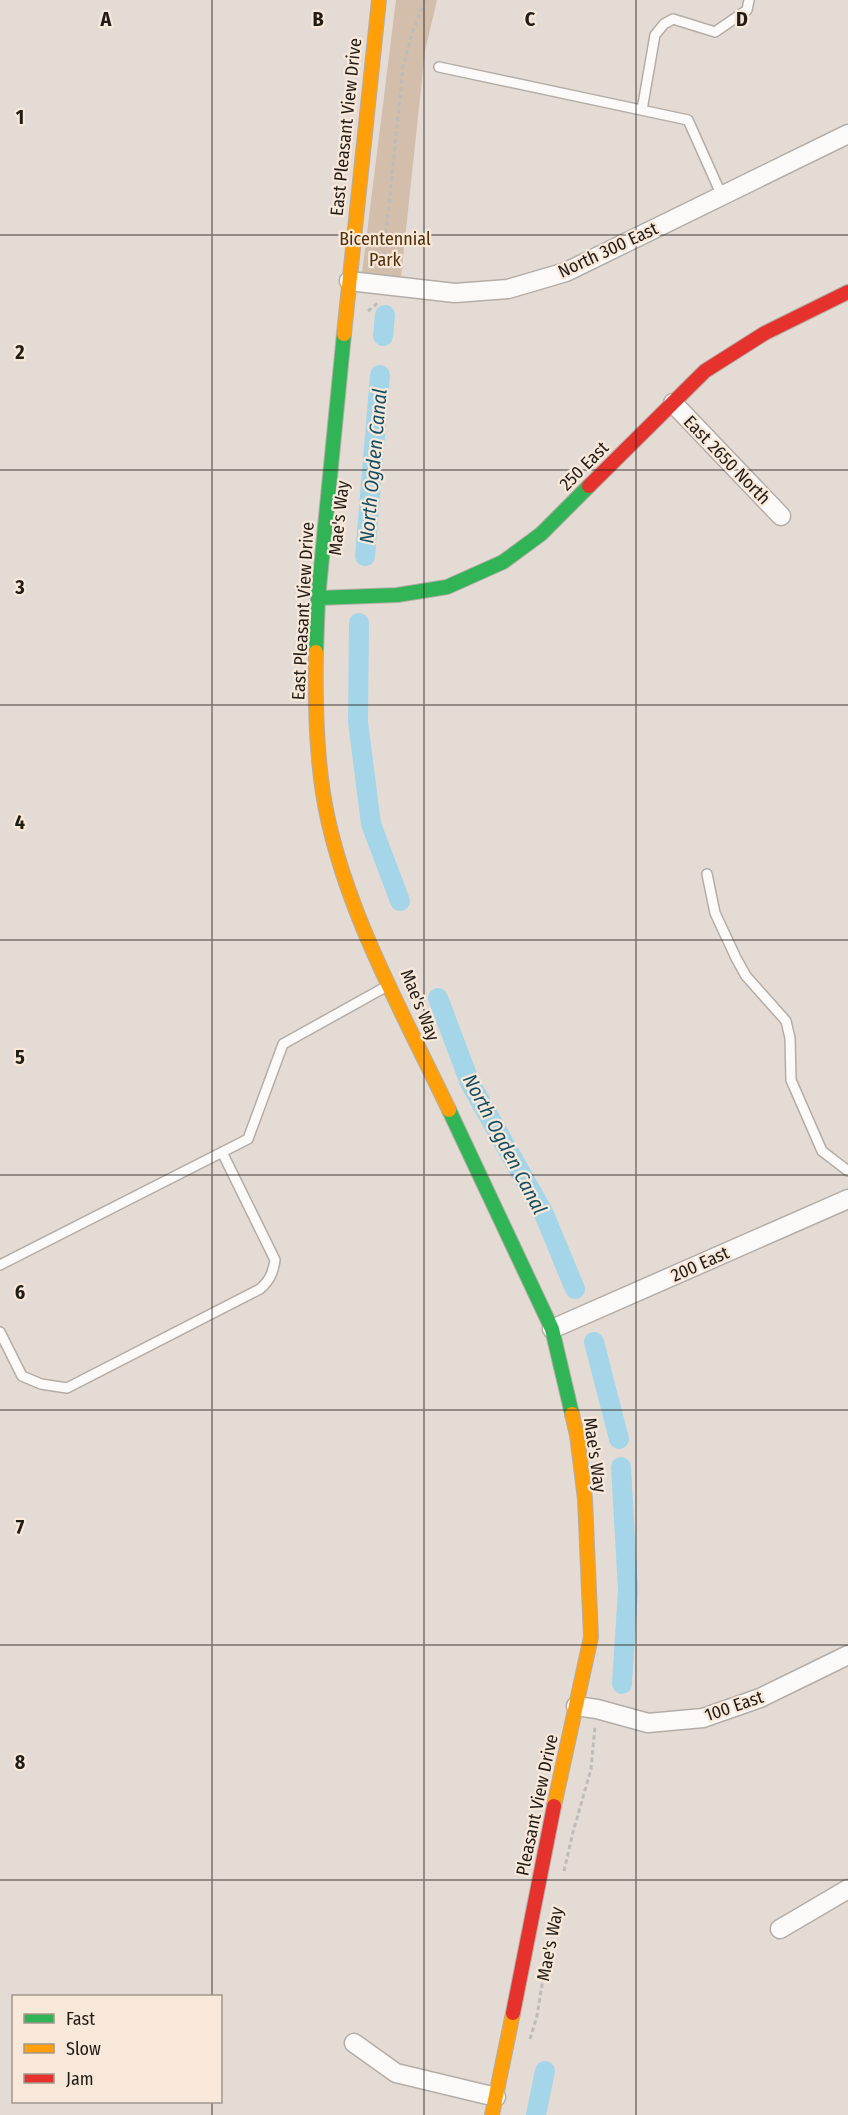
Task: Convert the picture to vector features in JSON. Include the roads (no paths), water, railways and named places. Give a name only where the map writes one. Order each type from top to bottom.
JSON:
[{"type":"street","name":"East Pleasant View Drive","points":[[379,0],[318,598],[315,694],[323,793],[334,842],[348,886],[389,985],[552,1329],[577,1435],[585,1499]]},
{"type":"street","name":"North 300 East","points":[[349,281],[454,292],[508,289],[566,272],[848,134]]},
{"type":"street","name":"250 East","points":[[318,598],[398,595],[447,587],[503,562],[541,534],[705,371],[765,333],[848,292]]},
{"type":"street","name":"East 2650 North","points":[[673,403],[781,516]]},
{"type":"street","name":"200 East","points":[[552,1329],[848,1199]]},
{"type":"street","name":"Pleasant View Drive","points":[[494,2106],[554,1807],[591,1637],[585,1499]]},
{"type":"street","name":"100 East","points":[[576,1706],[597,1709],[648,1723],[704,1718],[760,1698],[848,1655]]},
{"type":"street","points":[[780,1929],[848,1889]]},
{"type":"street","points":[[354,2043],[396,2073],[494,2106]]},
{"type":"lane","points":[[642,110],[655,35],[664,24],[673,19],[715,32],[747,10],[749,0]]},
{"type":"lane","points":[[439,67],[688,120],[723,196]]},
{"type":"lane","points":[[707,874],[715,913],[738,963],[746,976],[786,1021],[790,1038],[791,1080],[822,1151],[848,1171]]},
{"type":"lane","points":[[0,1265],[248,1138],[283,1044],[389,985]]},
{"type":"lane","points":[[0,1332],[22,1376],[42,1384],[67,1388],[268,1282],[275,1260],[222,1152]]},
{"type":"waterway","name":"North Ogden Canal","points":[[383,336],[385,315]]},
{"type":"waterway","name":"North Ogden Canal","points":[[365,556],[380,375]]},
{"type":"waterway","name":"North Ogden Canal","points":[[359,623],[358,722],[371,824],[400,901]]},
{"type":"waterway","name":"North Ogden Canal","points":[[438,998],[470,1083],[544,1214],[575,1289]]},
{"type":"waterway","name":"North Ogden Canal","points":[[594,1342],[619,1439]]},
{"type":"waterway","name":"North Ogden Canal","points":[[621,1467],[628,1590],[622,1684]]},
{"type":"waterway","name":"North Ogden Canal","points":[[536,2115],[545,2071]]},
{"type":"park label","name":"Bicentennial Park","points":[[385,249]]}]
